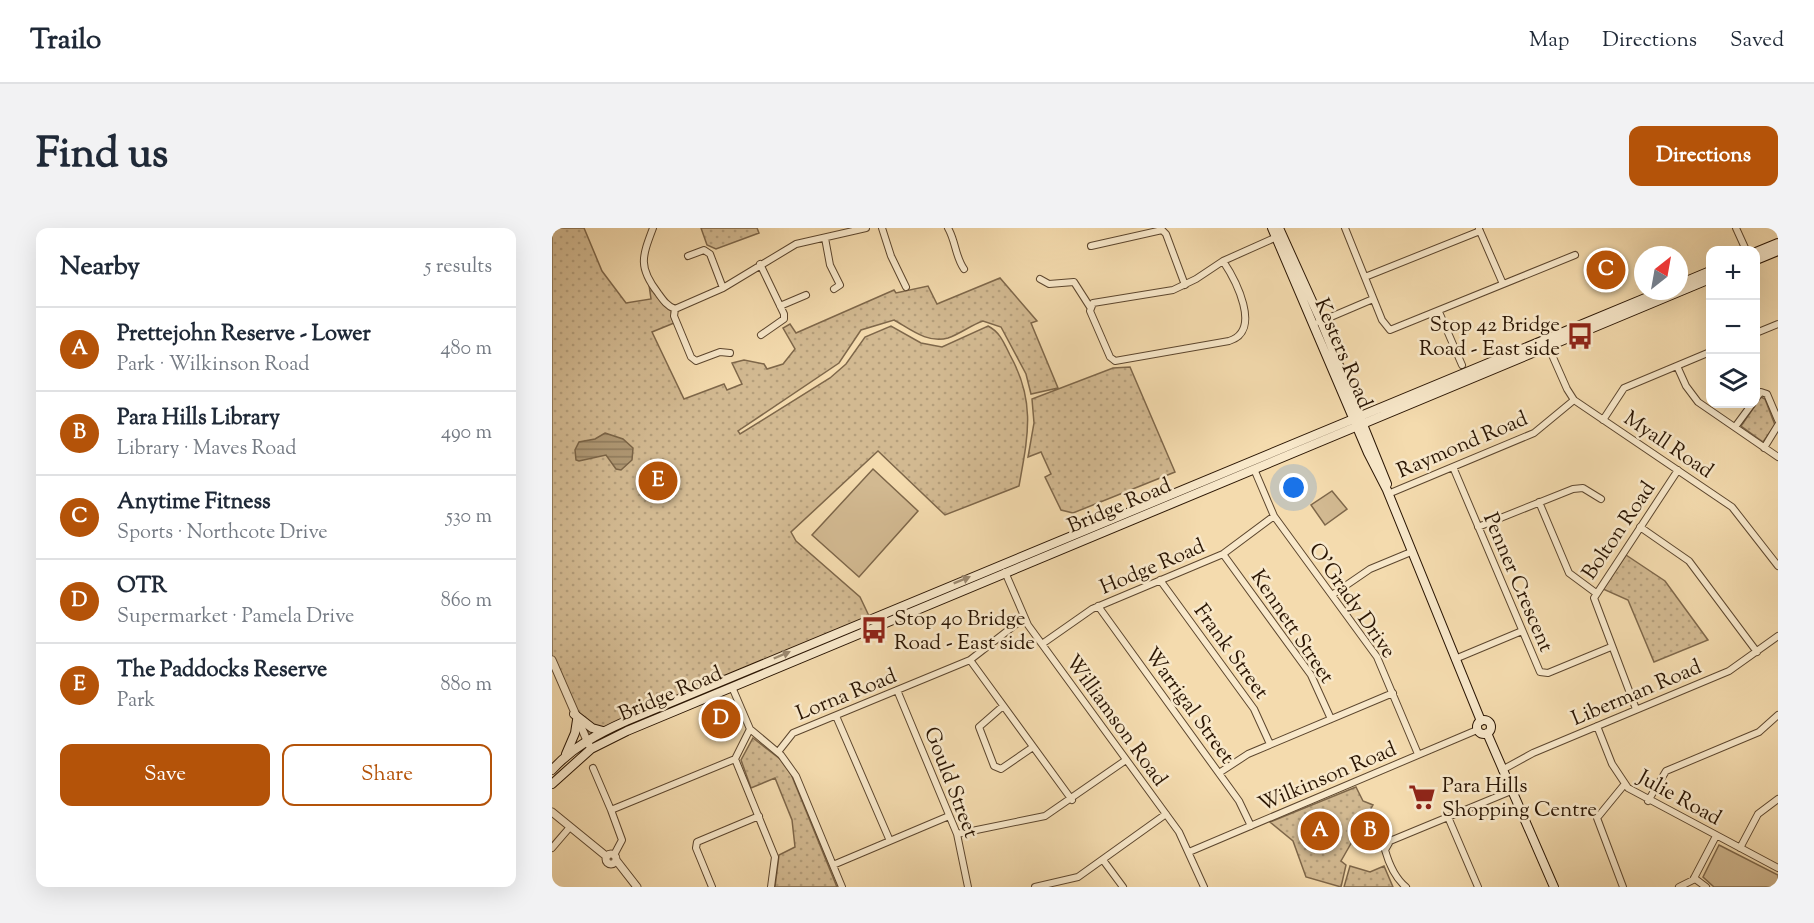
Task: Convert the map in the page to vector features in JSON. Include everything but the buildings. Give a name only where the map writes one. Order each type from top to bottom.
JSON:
[{"type":"main road","name":"Kesters Road","points":[[1272,228],[1279,234],[1388,492],[1479,725],[1490,724],[1487,733],[1503,770]]},
{"type":"main road","points":[[1760,250],[1778,243]]},
{"type":"main road","points":[[1760,258],[1778,251]]},
{"type":"main road","points":[[1688,280],[1706,273]]},
{"type":"main road","name":"Bridge Road","points":[[1358,421],[1373,411],[1706,281]]},
{"type":"main road","name":"Bridge Road","points":[[552,784],[591,749],[730,683],[1547,343],[1642,300]]},
{"type":"main road","name":"Kesters Road","points":[[1317,323],[1355,402],[1358,421]]},
{"type":"main road","points":[[1355,402],[1373,411]]},
{"type":"main road","name":"Bridge Road","points":[[552,770],[566,755],[603,731],[730,683]]},
{"type":"main road","points":[[576,717],[592,728],[603,731]]},
{"type":"main road","points":[[566,755],[575,733],[576,717]]},
{"type":"main road","points":[[1503,770],[1554,887]]},
{"type":"main road","points":[[1519,809],[1520,820],[1548,887]]},
{"type":"street","points":[[653,228],[643,254],[646,275],[669,307],[675,309],[723,288],[796,244],[866,228]]},
{"type":"street","points":[[882,228],[891,256],[906,287]]},
{"type":"street","points":[[948,228],[955,247],[956,258],[964,269]]},
{"type":"street","points":[[1345,228],[1373,298],[1385,325],[1390,330]]},
{"type":"street","points":[[1736,228],[1744,246]]},
{"type":"street","points":[[1091,246],[1162,230],[1166,234],[1185,285]]},
{"type":"street","points":[[1365,277],[1479,230],[1503,284]]},
{"type":"street","points":[[1090,307],[1099,302],[1173,290],[1223,261],[1279,234]]},
{"type":"street","points":[[825,238],[830,265],[840,285],[834,289]]},
{"type":"street","points":[[688,256],[704,250],[710,254],[723,288]]},
{"type":"street","points":[[1390,330],[1575,255]]},
{"type":"street","points":[[1040,279],[1049,284],[1074,282],[1090,307],[1110,357],[1115,361],[1234,339],[1245,328],[1245,314],[1223,261]]},
{"type":"street","points":[[760,264],[784,314],[784,319],[761,335]]},
{"type":"street","points":[[780,306],[807,295]]},
{"type":"street","points":[[1317,323],[1373,298]]},
{"type":"street","points":[[675,309],[674,316],[691,357],[696,361],[720,352],[730,353]]},
{"type":"street","points":[[1439,312],[1461,365]]},
{"type":"street","points":[[1760,331],[1778,324]]},
{"type":"street","points":[[1388,337],[1390,330]]},
{"type":"street","name":"Myall Road","points":[[1547,343],[1574,400],[1732,507],[1778,566]]},
{"type":"street","points":[[1603,420],[1624,388],[1706,354]]},
{"type":"street","points":[[1677,366],[1696,400],[1778,457]]},
{"type":"street","points":[[1760,393],[1767,394],[1778,420]]},
{"type":"street","name":"Raymond Road","points":[[1388,492],[1538,430],[1574,400]]},
{"type":"street","points":[[1735,428],[1749,408]]},
{"type":"street","points":[[1764,448],[1778,425]]},
{"type":"street","name":"O'Grady Drive","points":[[1252,465],[1274,516],[1374,652],[1418,754]]},
{"type":"street","name":"Penner Crescent","points":[[1453,467],[1538,669],[1543,674],[1611,647]]},
{"type":"street","name":"Bolton Road","points":[[1636,710],[1595,605],[1596,593],[1677,470]]},
{"type":"street","points":[[1478,527],[1576,488],[1585,489],[1601,499]]},
{"type":"street","points":[[1539,502],[1571,575],[1596,593]]},
{"type":"street","name":"Hodge Road","points":[[1042,644],[1098,606],[1223,554],[1274,516]]},
{"type":"street","points":[[1640,527],[1689,561],[1757,652]]},
{"type":"street","points":[[1332,595],[1370,569],[1411,552]]},
{"type":"street","points":[[1771,557],[1778,552]]},
{"type":"street","name":"Kennett Street","points":[[1223,554],[1311,675],[1331,719]]},
{"type":"street","name":"Williamson Road","points":[[1004,568],[1024,618],[1166,814],[1189,852],[1203,887]]},
{"type":"street","name":"Frank Street","points":[[1160,580],[1254,709],[1270,744]]},
{"type":"street","name":"Warrigal Street","points":[[1098,606],[1242,805],[1251,826]]},
{"type":"street","name":"Lorna Road","points":[[777,752],[794,733],[970,660],[1024,618]]},
{"type":"street","points":[[1455,659],[1522,631]]},
{"type":"street","name":"Liberman Road","points":[[1503,770],[1533,753],[1730,670],[1778,636]]},
{"type":"street","points":[[552,660],[591,749]]},
{"type":"street","points":[[970,660],[1072,800]]},
{"type":"street","points":[[730,683],[750,729],[777,752],[796,776],[842,887]]},
{"type":"street","name":"Gould Street","points":[[897,690],[957,834],[968,887]]},
{"type":"street","points":[[1219,773],[1248,754],[1393,693]]},
{"type":"street","points":[[1003,706],[979,727],[994,765],[1001,769],[1033,747]]},
{"type":"street","points":[[1648,801],[1666,771],[1759,732],[1778,715]]},
{"type":"street","points":[[836,716],[890,841]]},
{"type":"street","name":"Wilkinson Road","points":[[1189,852],[1418,754],[1479,725]]},
{"type":"street","name":"Julie Road","points":[[1597,726],[1612,764],[1624,784],[1648,801],[1778,868]]},
{"type":"street","points":[[611,810],[735,759],[750,729]]},
{"type":"street","points":[[735,759],[775,857],[771,887]]},
{"type":"street","points":[[957,834],[1041,817],[1072,800],[1126,760]]},
{"type":"street","points":[[593,768],[622,840],[612,859]]},
{"type":"street","points":[[1623,887],[1597,818],[1624,784]]},
{"type":"street","points":[[1406,887],[1398,880],[1388,858],[1385,850],[1387,844],[1511,791]]},
{"type":"street","points":[[1740,848],[1758,814],[1778,799]]},
{"type":"street","points":[[552,812],[612,859],[636,887]]},
{"type":"street","points":[[1035,887],[1074,879],[1103,861],[1166,814]]},
{"type":"street","points":[[712,887],[696,848],[697,842],[759,816]]},
{"type":"street","points":[[833,865],[949,816]]},
{"type":"street","points":[[1448,817],[1478,887]]},
{"type":"street","points":[[552,849],[570,827]]},
{"type":"street","points":[[1679,887],[1694,878],[1716,836]]},
{"type":"street","points":[[1103,861],[1123,887]]},
{"type":"street","points":[[1694,878],[1706,887]]},
{"type":"shaded area","points":[[552,228],[584,228],[602,271],[626,303],[651,299],[649,285],[671,311],[674,323],[652,332],[684,399],[724,384],[727,390],[742,384],[732,363],[744,360],[764,364],[767,369],[783,364],[795,349],[783,328],[790,324],[796,333],[894,290],[896,293],[928,286],[937,304],[1000,278],[1037,321],[1031,323],[1058,388],[1031,394],[1026,374],[1001,327],[983,321],[948,338],[933,339],[920,335],[894,320],[861,330],[839,363],[738,431],[740,434],[830,378],[846,364],[865,337],[891,326],[921,343],[942,347],[988,326],[996,331],[1004,342],[1024,388],[1028,419],[1019,486],[945,515],[878,451],[791,532],[796,541],[860,597],[870,618],[593,736],[589,734],[552,663]]},
{"type":"shaded area","points":[[701,228],[757,228],[759,233],[716,249],[707,245]]},
{"type":"shaded area","points":[[1130,367],[1175,472],[1073,513],[1061,510],[1045,477],[1051,474],[1041,452],[1028,457],[1034,423],[1032,399],[1113,368]]},
{"type":"shaded area","points":[[1760,398],[1765,399],[1775,425],[1763,442],[1741,426],[1753,408],[1760,408]]},
{"type":"shaded area","points":[[605,433],[623,439],[633,448],[632,460],[621,470],[616,469],[606,455],[576,460],[575,450],[579,442],[595,439]]},
{"type":"shaded area","points":[[873,469],[918,511],[859,577],[812,535]]},
{"type":"shaded area","points":[[1332,491],[1347,509],[1325,525],[1311,505]]},
{"type":"shaded area","points":[[1626,555],[1665,581],[1708,640],[1654,662],[1628,600],[1603,589]]},
{"type":"shaded area","points":[[753,738],[780,759],[791,774],[837,887],[775,887],[779,855],[795,847],[792,820],[775,778],[751,788],[741,760]]},
{"type":"shaded area","points":[[1356,787],[1363,801],[1373,805],[1341,861],[1346,865],[1341,887],[1306,877],[1293,841],[1270,822]]},
{"type":"shaded area","points":[[1719,845],[1778,875],[1778,887],[1714,887],[1703,877]]},
{"type":"shaded area","points":[[1350,866],[1370,872],[1384,866],[1393,887],[1344,887]]},
{"type":"place","name":"Anytime Fitness","points":[[1606,270]]},
{"type":"place","name":"Stop 42 Bridge Road - East side","points":[[1580,336]]},
{"type":"place","name":"The Paddocks Reserve","points":[[658,481]]},
{"type":"place","name":"Stop 40 Bridge Road - East side","points":[[874,630]]},
{"type":"place","name":"OTR","points":[[721,719]]},
{"type":"place","name":"Para Hills Shopping Centre","points":[[1422,797]]},
{"type":"place","name":"Prettejohn Reserve - Lower","points":[[1320,831]]},
{"type":"place","name":"Para Hills Library","points":[[1370,831]]}]
